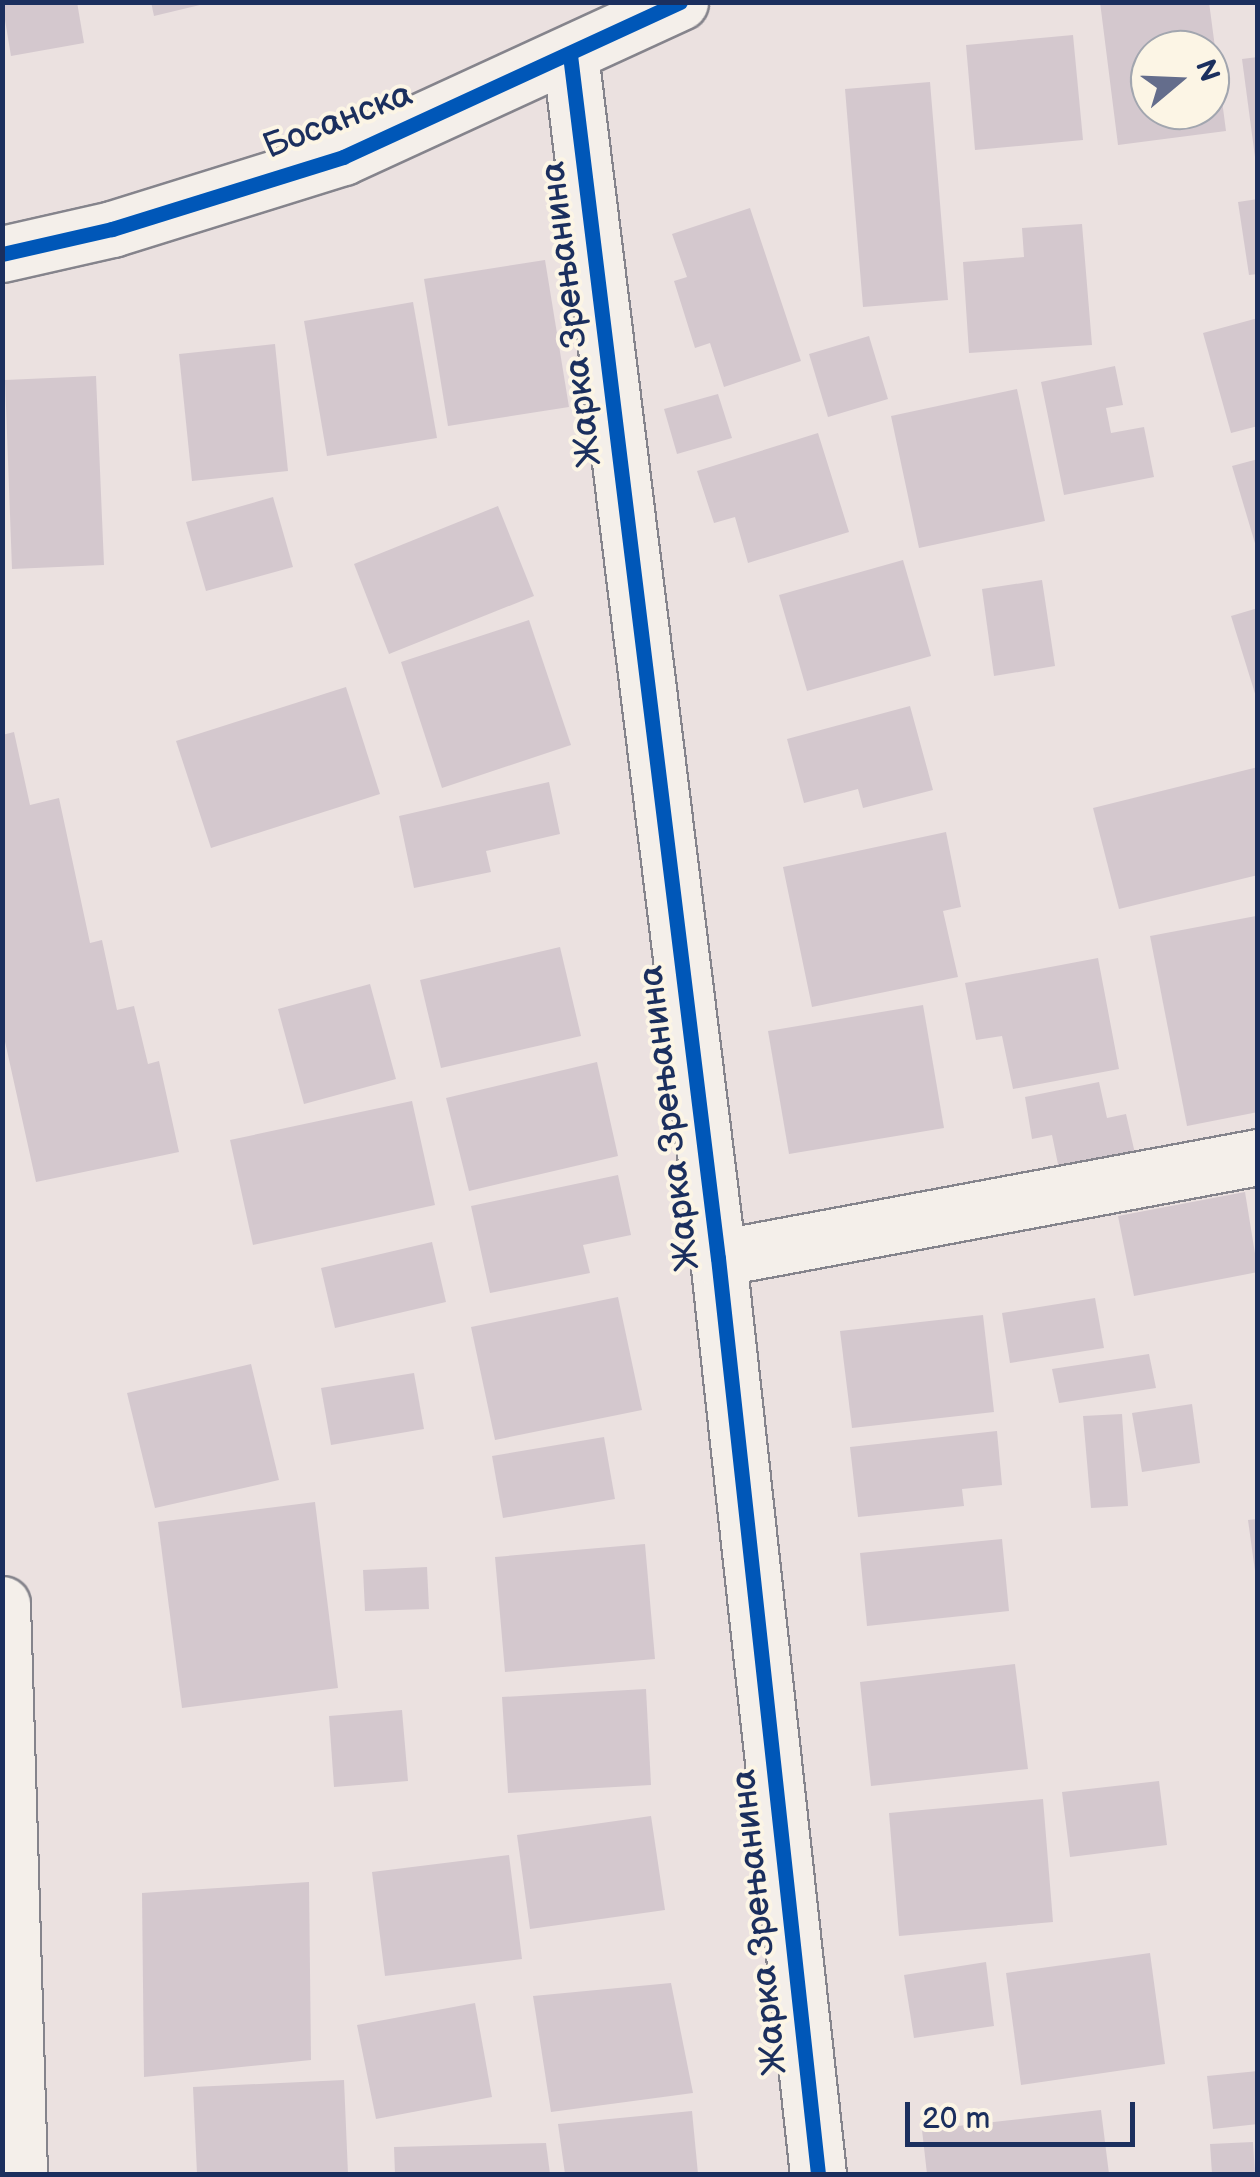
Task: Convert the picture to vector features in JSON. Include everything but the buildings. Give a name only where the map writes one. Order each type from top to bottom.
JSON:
[{"type":"street","name":"Босанска","points":[[2,254],[112,229],[343,156],[680,2]]},
{"type":"street","name":"Жарка Зрењанина","points":[[570,55],[718,1258],[818,2174]]},
{"type":"street","points":[[718,1258],[1258,1157]]},
{"type":"street","points":[[2,1604],[19,2174]]},
{"type":"cycle path","points":[[2,254],[112,229],[343,157],[680,2]]},
{"type":"cycle path","points":[[570,55],[718,1258],[818,2174]]}]
